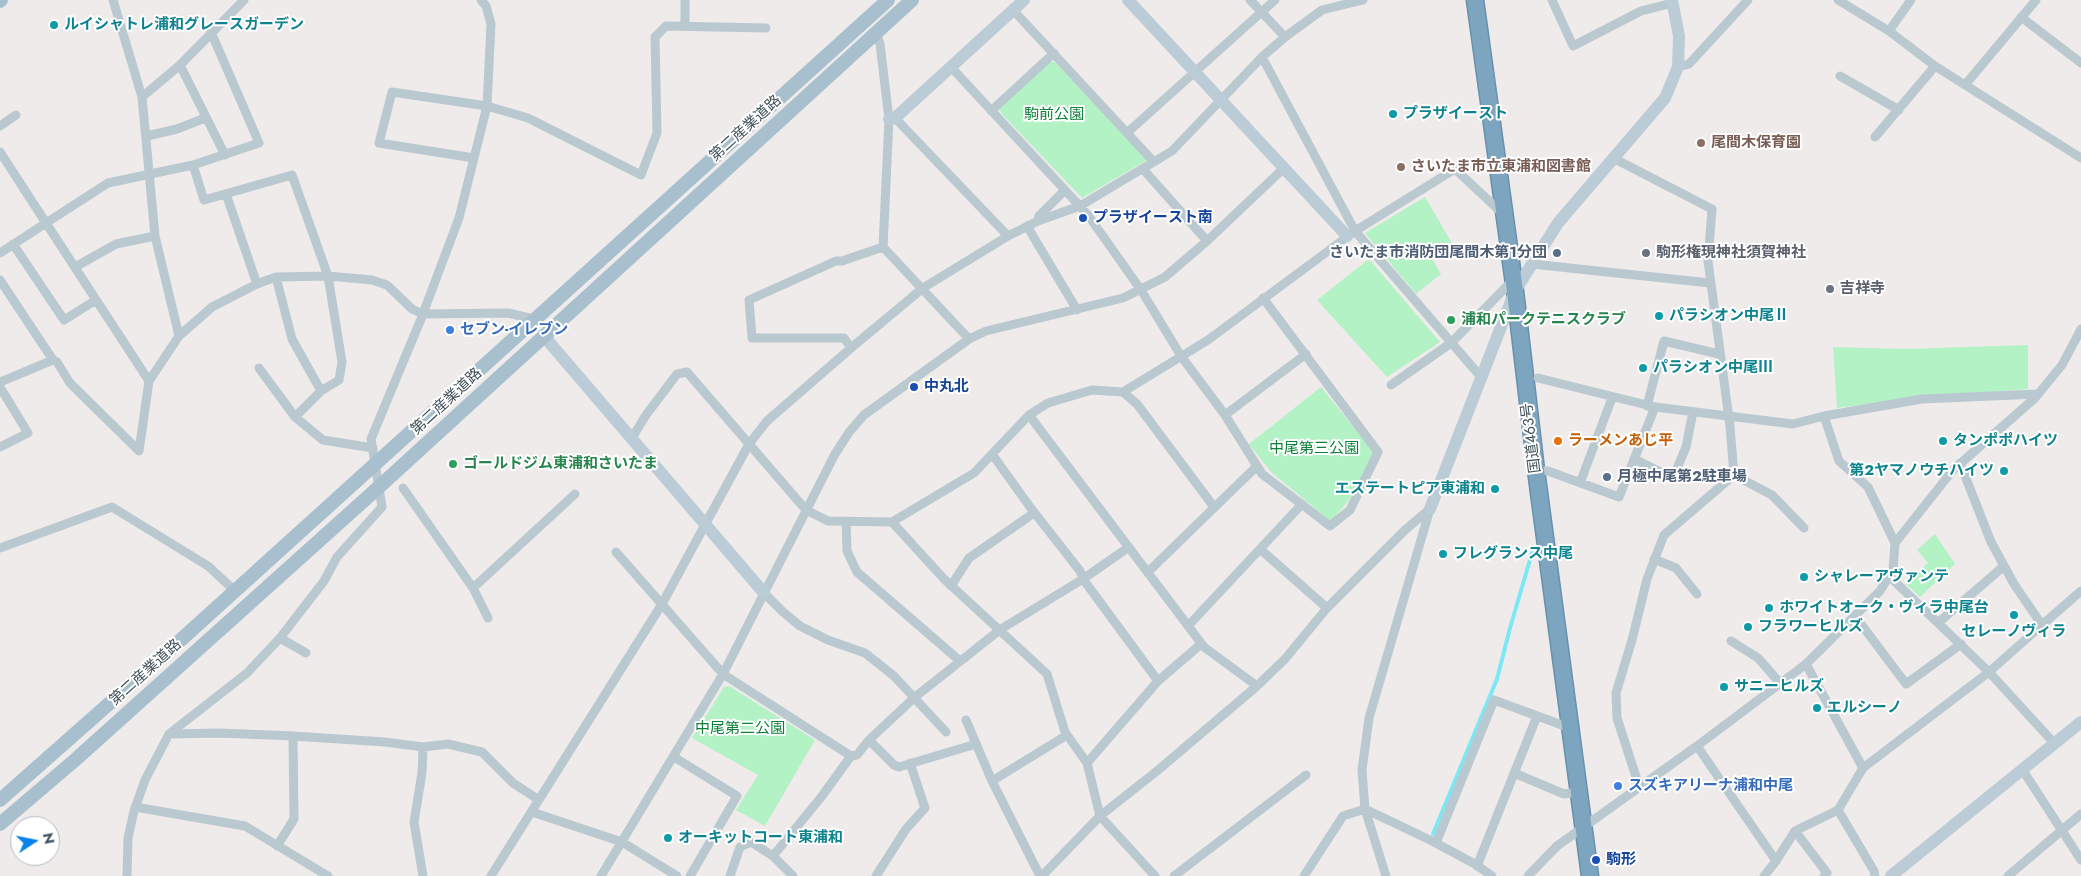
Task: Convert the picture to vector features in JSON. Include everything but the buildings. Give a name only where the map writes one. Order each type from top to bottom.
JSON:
[{"type":"highway","name":"国道463号","points":[[1475,0],[1514,286],[1532,377],[1536,470],[1590,876]]},
{"type":"main road","name":"第二産業道路","points":[[0,800],[235,591],[888,0]]},
{"type":"main road","name":"第二産業道路","points":[[0,824],[75,760],[380,486],[543,335],[912,0]]},
{"type":"street","points":[[113,0],[142,97],[155,236],[179,336]]},
{"type":"street","points":[[142,97],[180,65],[244,0]]},
{"type":"street","points":[[127,876],[128,838],[135,807],[145,780],[169,734],[246,673],[280,638],[324,581],[337,557],[382,507],[372,440],[423,314],[459,218],[487,106],[490,24],[486,6],[481,0]]},
{"type":"street","points":[[685,0],[685,26]]},
{"type":"street","points":[[892,118],[1024,0]]},
{"type":"street","points":[[1128,0],[1284,168],[1351,234],[1482,377]]},
{"type":"street","points":[[1250,0],[1285,37]]},
{"type":"street","points":[[1128,132],[1275,0]]},
{"type":"street","points":[[491,876],[662,604],[749,444],[767,421],[923,288],[1008,236],[1038,221],[1080,206],[1172,151],[1262,57],[1285,37],[1322,10],[1363,0]]},
{"type":"street","points":[[1391,385],[1451,343],[1514,286],[1532,264],[1558,223],[1665,98],[1678,67],[1679,36],[1672,1],[1641,11],[1573,46],[1552,0]]},
{"type":"street","points":[[1678,67],[1689,64],[1748,0]]},
{"type":"street","points":[[1838,0],[1889,31],[1935,66],[2081,158]]},
{"type":"street","points":[[1889,31],[1911,0]]},
{"type":"street","points":[[1965,85],[2036,0]]},
{"type":"street","points":[[1013,10],[1154,162]]},
{"type":"street","points":[[2021,17],[2081,63]]},
{"type":"street","points":[[474,158],[379,143],[392,92],[487,106],[528,118],[641,175],[657,133],[656,37],[666,26],[766,28]]},
{"type":"street","points":[[0,253],[108,182],[193,166],[259,143],[211,32]]},
{"type":"street","points":[[876,33],[880,44],[892,118],[883,247],[969,339]]},
{"type":"street","points":[[991,111],[1054,53]]},
{"type":"street","points":[[1262,57],[1351,234]]},
{"type":"street","points":[[180,65],[225,155]]},
{"type":"street","points":[[1875,138],[1935,66]]},
{"type":"street","points":[[951,67],[1080,206],[1141,290],[1181,356],[1225,415],[1262,474],[1330,526],[1350,510],[1378,452],[1263,298]]},
{"type":"street","points":[[1840,76],[1899,110]]},
{"type":"street","points":[[0,126],[16,115]]},
{"type":"street","points":[[147,136],[178,129],[205,118]]},
{"type":"street","points":[[892,118],[1008,236]]},
{"type":"street","points":[[0,152],[149,381]]},
{"type":"street","points":[[1614,158],[1712,209],[1708,261],[1734,475]]},
{"type":"street","points":[[193,166],[204,200],[292,174],[328,276],[342,362],[338,380],[321,391],[295,417]]},
{"type":"street","points":[[601,876],[723,674],[835,454],[850,431],[864,415],[969,339],[1001,326],[1123,298],[1165,276],[1206,241],[1284,168]]},
{"type":"street","points":[[1143,169],[1206,241]]},
{"type":"street","points":[[632,438],[676,374],[687,372],[806,510],[828,521],[892,522],[974,473],[1030,415],[1048,403],[1092,390],[1123,392],[1237,319],[1351,234],[1455,169],[1504,214]]},
{"type":"street","points":[[1038,221],[1039,216],[1065,190]]},
{"type":"street","points":[[226,194],[257,284]]},
{"type":"street","points":[[1027,226],[1077,310]]},
{"type":"street","points":[[75,267],[116,244],[155,236]]},
{"type":"street","points":[[13,244],[64,320],[96,300]]},
{"type":"street","points":[[851,348],[844,338],[752,338],[749,300],[836,261],[842,261],[883,247]]},
{"type":"street","points":[[1532,264],[1710,283]]},
{"type":"street","points":[[0,280],[70,383],[139,450],[149,381],[179,336],[212,307],[257,284],[276,277],[328,276],[372,280],[388,285],[412,309],[423,314],[508,313],[534,319]]},
{"type":"street","points":[[276,277],[292,339],[321,391]]},
{"type":"street","points":[[1386,876],[1365,809],[1362,770],[1369,718],[1430,509],[1482,377],[1514,286]]},
{"type":"street","points":[[1895,543],[1953,470],[2038,394],[2062,364],[2081,328]]},
{"type":"street","points":[[543,335],[783,612],[800,626],[828,640],[865,653],[894,676],[946,732]]},
{"type":"street","points":[[1536,470],[1548,471],[1619,497],[1634,459],[1651,406],[1664,341],[1719,354]]},
{"type":"street","points":[[1225,415],[1306,354]]},
{"type":"street","points":[[0,382],[53,360]]},
{"type":"street","points":[[259,368],[295,417],[323,440],[373,448]]},
{"type":"street","points":[[1532,377],[1651,406],[1793,424],[1824,416],[1922,399],[2038,394]]},
{"type":"street","points":[[0,387],[28,433],[0,447]]},
{"type":"street","points":[[1123,392],[1137,404],[1214,507]]},
{"type":"street","points":[[1580,483],[1612,398]]},
{"type":"street","points":[[1634,459],[1674,478],[1686,447],[1693,412]]},
{"type":"street","points":[[1030,415],[1201,644],[1257,686]]},
{"type":"street","points":[[1528,876],[1557,846],[1583,826],[1697,746],[1806,664],[1880,591],[1892,570],[1895,543],[1868,487],[1839,461],[1824,416]]},
{"type":"street","points":[[992,454],[1034,513],[1080,571],[1083,579],[1158,681]]},
{"type":"street","points":[[1960,464],[1991,542],[2042,625]]},
{"type":"street","points":[[1148,572],[1257,466]]},
{"type":"street","points":[[1734,475],[1772,495],[1804,528]]},
{"type":"street","points":[[1639,786],[1617,718],[1616,693],[1632,640],[1646,579],[1664,535],[1734,475]]},
{"type":"street","points":[[402,488],[473,588],[488,618]]},
{"type":"street","points":[[473,588],[575,494]]},
{"type":"street","points":[[1188,626],[1302,504]]},
{"type":"street","points":[[0,548],[112,507],[208,566],[235,591]]},
{"type":"street","points":[[966,720],[992,781],[1041,876],[1100,816],[1157,771],[1257,686],[1285,659],[1327,608],[1405,530],[1430,509]]},
{"type":"street","points":[[952,586],[969,558],[1034,513]]},
{"type":"street","points":[[846,522],[847,551],[857,572],[960,661]]},
{"type":"street","points":[[892,522],[952,586],[1001,629],[1047,674],[1067,735],[1087,763],[1100,816],[1155,876]]},
{"type":"street","points":[[616,552],[723,674],[851,756],[857,755],[869,740],[915,697],[1001,629],[1083,579],[1130,547]]},
{"type":"street","points":[[1260,549],[1327,608]]},
{"type":"street","points":[[1654,559],[1676,568],[1696,594]]},
{"type":"street","points":[[1938,622],[2004,566]]},
{"type":"street","points":[[1889,576],[1989,672],[2054,743]]},
{"type":"street","points":[[1764,876],[1796,831],[1838,810],[1863,768],[1989,672],[2081,591]]},
{"type":"street","points":[[1855,616],[1906,684],[1961,644]]},
{"type":"street","points":[[280,638],[306,653]]},
{"type":"street","points":[[1732,641],[1758,658],[1780,683]]},
{"type":"street","points":[[1087,763],[1158,681],[1201,644]]},
{"type":"street","points":[[1806,664],[1863,768]]},
{"type":"street","points":[[1436,843],[1494,700],[1570,728]]},
{"type":"street","points":[[1478,866],[1537,716]]},
{"type":"street","points":[[1891,876],[2081,722]]},
{"type":"street","points":[[169,734],[220,733],[293,736],[385,742],[423,747],[448,744],[482,752],[513,783],[540,800]]},
{"type":"street","points":[[992,781],[1067,735]]},
{"type":"street","points":[[277,846],[294,818],[293,736]]},
{"type":"street","points":[[869,740],[894,765],[899,767],[976,744]]},
{"type":"street","points":[[1697,746],[1776,861]]},
{"type":"street","points":[[423,747],[422,773],[414,822],[423,876]]},
{"type":"street","points":[[773,856],[822,796],[851,756]]},
{"type":"street","points":[[674,757],[737,796],[690,876]]},
{"type":"street","points":[[876,876],[906,829],[925,808],[910,763]]},
{"type":"street","points":[[2022,769],[2081,860]]},
{"type":"street","points":[[1514,773],[1564,794],[1578,792]]},
{"type":"street","points":[[1174,876],[1306,775]]},
{"type":"street","points":[[135,807],[245,826],[328,876]]},
{"type":"street","points":[[1304,876],[1343,816],[1365,809],[1436,843],[1478,866],[1492,876]]},
{"type":"street","points":[[1838,810],[1876,876]]},
{"type":"street","points":[[532,812],[622,842],[678,876]]},
{"type":"street","points":[[2008,876],[2081,814]]},
{"type":"street","points":[[1796,831],[1827,873],[1824,876]]},
{"type":"street","points":[[730,876],[740,847],[751,842],[773,856],[793,876]]},
{"type":"green space","name":"駒前公園","points":[[1048,62],[1055,62],[1147,160],[1082,198],[1001,113],[999,107]]},
{"type":"green space","points":[[1425,197],[1453,245],[1432,258],[1441,274],[1416,294],[1365,233]]},
{"type":"green space","points":[[1369,259],[1440,342],[1387,377],[1317,300]]},
{"type":"green space","points":[[2028,345],[2028,389],[1923,397],[1837,408],[1833,347],[1906,349]]},
{"type":"green space","name":"中尾第三公園","points":[[1321,387],[1373,451],[1374,456],[1349,500],[1333,519],[1329,520],[1271,472],[1249,444]]},
{"type":"green space","points":[[1935,534],[1955,564],[1920,597],[1906,584],[1928,563],[1917,550]]},
{"type":"green space","name":"中尾第二公園","points":[[729,686],[815,740],[765,826],[736,810],[758,775],[692,738],[724,687]]},
{"type":"waterway","points":[[1433,834],[1497,679],[1532,553]]},
{"type":"place","name":"ルイシャトレ浦和グレースガーデン","points":[[54,25]]},
{"type":"place","name":"プラザイースト","points":[[1393,114]]},
{"type":"place","name":"尾間木保育園","points":[[1701,143]]},
{"type":"place","name":"さいたま市立東浦和図書館","points":[[1401,167]]},
{"type":"place","name":"プラザイースト南","points":[[1083,218]]},
{"type":"place","name":"さいたま市消防団尾間木第1分団","points":[[1557,253]]},
{"type":"place","name":"駒形権現神社須賀神社","points":[[1646,253]]},
{"type":"place","name":"吉祥寺","points":[[1830,289]]},
{"type":"place","name":"パラシオン中尾Ⅱ","points":[[1659,316]]},
{"type":"place","name":"浦和パークテニスクラブ","points":[[1451,320]]},
{"type":"place","name":"セブン-イレブン","points":[[450,330]]},
{"type":"place","name":"パラシオン中尾Ⅲ","points":[[1643,368]]},
{"type":"place","name":"中丸北","points":[[914,387]]},
{"type":"place","name":"ラーメンあじ平","points":[[1558,441]]},
{"type":"place","name":"タンポポハイツ","points":[[1943,441]]},
{"type":"place","name":"ゴールドジム東浦和さいたま","points":[[453,464]]},
{"type":"place","name":"第2ヤマノウチハイツ","points":[[2004,471]]},
{"type":"place","name":"月極中尾第2駐車場","points":[[1607,477]]},
{"type":"place","name":"エステートピア東浦和","points":[[1495,489]]},
{"type":"place","name":"フレグランス中尾","points":[[1443,554]]},
{"type":"place","name":"シャレーアヴァンテ","points":[[1804,577]]},
{"type":"place","name":"ホワイトオーク・ヴィラ中尾台","points":[[1769,608]]},
{"type":"place","name":"セレーノヴィラ","points":[[2014,615]]},
{"type":"place","name":"フラワーヒルズ","points":[[1748,627]]},
{"type":"place","name":"サニーヒルズ","points":[[1724,687]]},
{"type":"place","name":"エルシーノ","points":[[1817,708]]},
{"type":"place","name":"スズキアリーナ浦和中尾","points":[[1618,786]]},
{"type":"place","name":"オーキットコート東浦和","points":[[668,838]]},
{"type":"place","name":"駒形","points":[[1596,860]]}]
